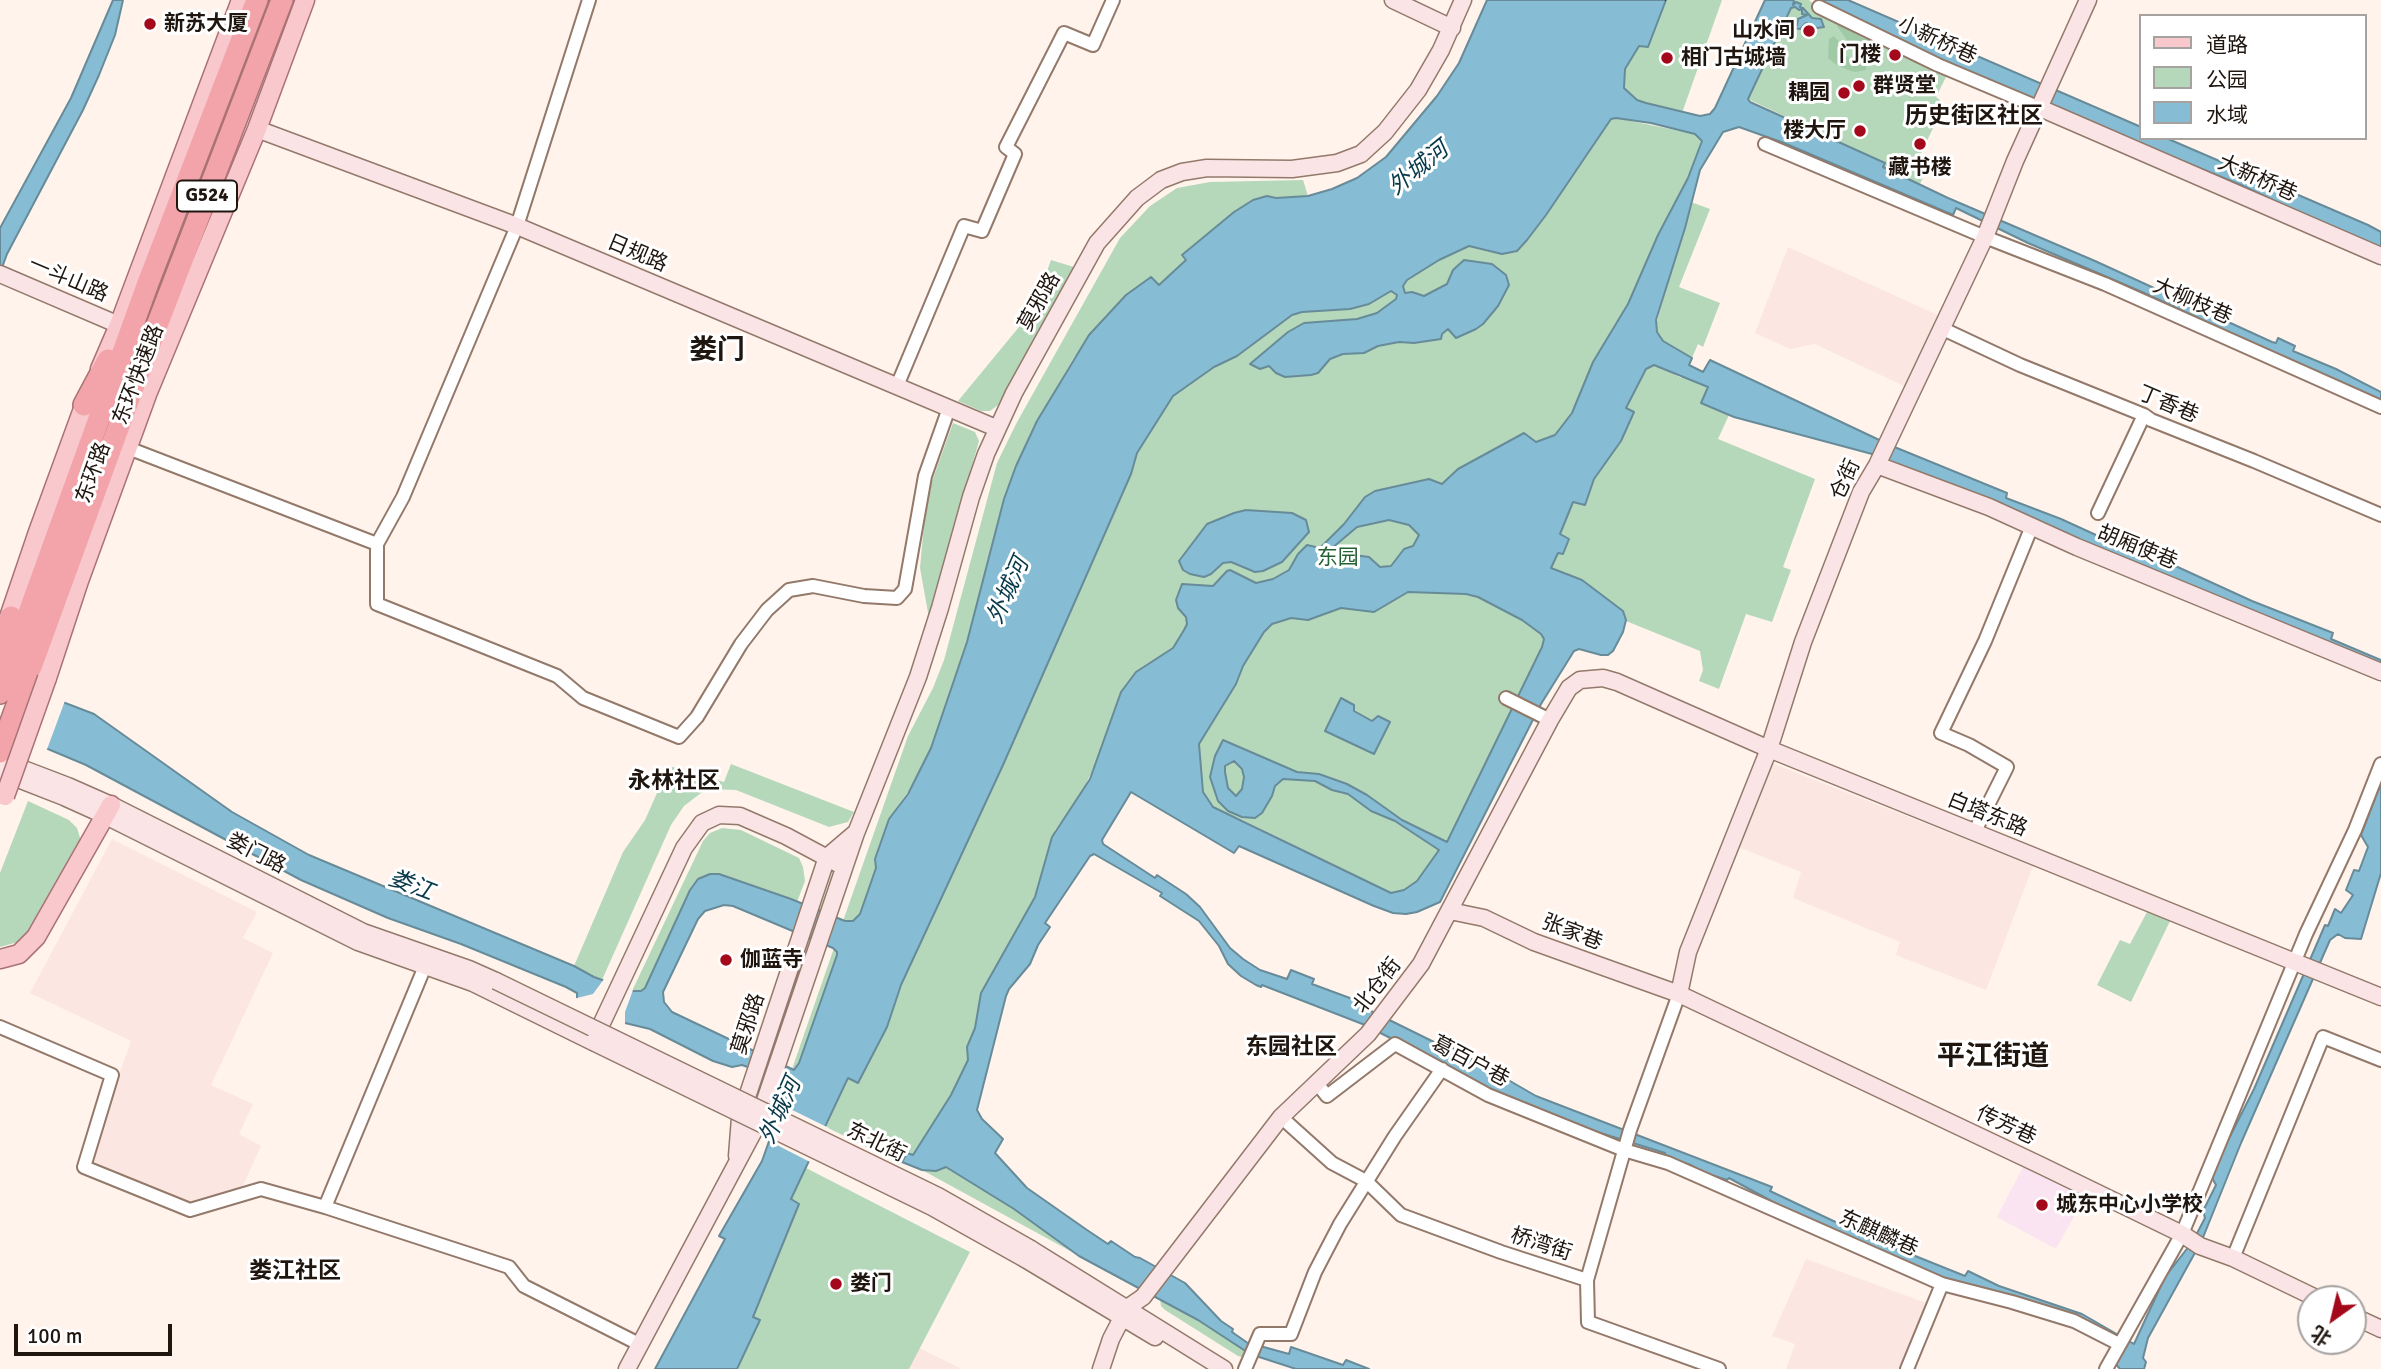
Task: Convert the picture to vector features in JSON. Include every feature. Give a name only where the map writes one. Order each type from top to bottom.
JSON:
[{"type":"highway","name":"东环快速路","points":[[0,752],[22,668],[148,283],[257,0]]},
{"type":"highway","name":"东环快速路","points":[[0,693],[22,668],[93,500],[136,380],[282,0]]},
{"type":"highway","points":[[84,405],[148,283]]},
{"type":"highway","points":[[93,500],[148,392]]},
{"type":"highway","points":[[11,617],[22,668]]},
{"type":"main road","name":"东环路","points":[[0,641],[11,617],[38,532],[84,405],[120,325],[241,0]]},
{"type":"main road","name":"东环路","points":[[2,802],[22,668],[79,581],[148,392],[257,129],[305,0]]},
{"type":"main road","points":[[1393,0],[1452,28]]},
{"type":"main road","name":"莫邪路","points":[[627,1369],[756,1127],[856,833],[918,677],[971,497],[996,428],[1097,243],[1137,198],[1161,180],[1182,172],[1207,168],[1292,169],[1337,163],[1361,154],[1385,132],[1418,90],[1452,28],[1463,0]]},
{"type":"main road","name":"仓街","points":[[1679,994],[1688,952],[1769,749],[1802,642],[1861,492],[1985,237],[2015,161],[2088,0]]},
{"type":"main road","name":"大新桥巷","points":[[2040,106],[2381,256]]},
{"type":"main road","name":"日规路","points":[[257,129],[517,226],[996,428]]},
{"type":"main road","name":"一斗山路","points":[[1,275],[120,325]]},
{"type":"main road","name":"胡厢使巷","points":[[1877,463],[1989,507],[2381,673]]},
{"type":"main road","name":"白塔东路","points":[[1578,681],[1594,678],[1612,680],[1769,749],[2381,997]]},
{"type":"main road","name":"北仓街","points":[[1124,1312],[1143,1297],[1281,1117],[1368,1034],[1421,964],[1450,911],[1544,717],[1578,681]]},
{"type":"main road","name":"娄门路","points":[[0,760],[68,786],[109,810],[363,932],[427,961],[493,986]]},
{"type":"main road","name":"娄门路","points":[[0,772],[64,797],[109,810]]},
{"type":"main road","points":[[0,959],[19,954],[36,937],[109,810]]},
{"type":"main road","points":[[596,1037],[687,842],[709,818],[729,814],[746,818],[844,867]]},
{"type":"main road","name":"莫邪路","points":[[737,1162],[740,1118],[813,895],[827,857],[856,833]]},
{"type":"main road","name":"张家巷","points":[[1450,911],[1475,914],[1534,942],[1679,994]]},
{"type":"main road","name":"东北街","points":[[493,986],[596,1037],[938,1196],[1216,1369]]},
{"type":"main road","name":"传芳巷","points":[[1679,994],[2297,1289]]},
{"type":"main road","points":[[1101,1369],[1124,1312]]},
{"type":"main road","name":"东北街","points":[[1124,1312],[1224,1369]]},
{"type":"street","points":[[589,0],[517,226],[403,497],[377,544],[377,604],[557,676],[583,698],[679,737],[697,717],[741,644],[767,610],[789,590],[813,586],[864,596],[897,598],[905,589],[925,476],[949,408]]},
{"type":"street","points":[[897,386],[964,226],[982,231],[1015,155],[1006,147],[1064,33],[1093,45],[1113,0]]},
{"type":"street","name":"小新桥巷","points":[[1819,7],[1938,65],[2040,106]]},
{"type":"street","name":"大柳枝巷","points":[[1765,144],[1985,237],[2105,284],[2381,407]]},
{"type":"street","name":"丁香巷","points":[[1941,328],[2020,365],[2144,415],[2151,421],[2381,515]]},
{"type":"street","points":[[2098,513],[2144,415]]},
{"type":"street","points":[[128,448],[377,544]]},
{"type":"street","points":[[1974,833],[2007,767],[1969,745],[1941,733],[1985,641],[2032,527]]},
{"type":"street","points":[[1508,699],[1544,717]]},
{"type":"street","points":[[2106,1369],[2121,1342],[2191,1240],[2297,963],[2381,764]]},
{"type":"street","points":[[325,1207],[427,961]]},
{"type":"street","points":[[1587,1280],[1630,1130],[1679,994]]},
{"type":"street","points":[[0,1027],[112,1076],[84,1167],[190,1210],[261,1189],[325,1207],[509,1267],[524,1286],[639,1344]]},
{"type":"street","points":[[2233,1258],[2323,1037],[2381,1060]]},
{"type":"street","name":"葛百户巷","points":[[1316,1082],[1327,1096],[1395,1044],[1488,1095],[1625,1147]]},
{"type":"street","points":[[1245,1369],[1260,1334],[1291,1334],[1315,1272],[1340,1224],[1395,1136],[1442,1069]]},
{"type":"street","name":"桥湾街","points":[[1281,1117],[1332,1163],[1366,1181],[1401,1215],[1587,1280],[1588,1322],[1711,1368]]},
{"type":"street","name":"东麒麟巷","points":[[1625,1147],[1668,1163],[1942,1284],[2074,1321],[2121,1342]]},
{"type":"street","points":[[1907,1369],[1942,1284]]},
{"type":"shaded area","points":[[1788,247],[1942,317],[1906,387],[1815,344],[1790,349],[1755,333]]},
{"type":"shaded area","points":[[1764,760],[2033,866],[1986,990],[1896,955],[1900,942],[1793,898],[1801,872],[1733,845]]},
{"type":"shaded area","points":[[112,839],[257,912],[243,938],[273,953],[211,1085],[253,1104],[239,1134],[261,1146],[242,1188],[189,1206],[88,1163],[131,1041],[30,993]]},
{"type":"shaded area","name":"城东中心小学校","points":[[2025,1163],[2087,1193],[2056,1249],[1997,1217]]},
{"type":"shaded area","points":[[1806,1259],[1929,1304],[1903,1369],[1786,1369],[1795,1344],[1772,1336]]},
{"type":"shaded area","points":[[919,1348],[962,1369],[909,1369]]},
{"type":"green space","name":"相门古城墙","points":[[1666,0],[1722,0],[1682,113],[1637,100],[1624,88],[1625,69],[1639,46],[1648,46]]},
{"type":"green space","name":"耦园","points":[[1795,0],[1809,0],[1817,7],[1948,73],[1936,97],[1940,100],[1928,123],[1934,126],[1917,162],[1928,167],[1920,184],[1883,167],[1884,163],[1748,99]]},
{"type":"green space","points":[[1839,23],[1863,38],[1875,40],[1868,50],[1866,70],[1848,70],[1828,58],[1829,39],[1834,36],[1845,55],[1852,60],[1857,58],[1837,26]]},
{"type":"green space","name":"东园","points":[[1611,119],[1695,134],[1702,139],[1688,178],[1658,235],[1628,304],[1612,331],[1659,366],[1708,388],[1701,403],[1729,415],[1718,439],[1815,479],[1783,567],[1791,570],[1772,622],[1746,614],[1719,689],[1699,681],[1703,670],[1700,651],[1626,621],[1542,647],[1447,842],[1417,881],[1398,893],[1391,893],[1243,820],[1096,763],[1079,798],[1055,830],[1035,897],[981,993],[975,1028],[967,1047],[968,1060],[951,1095],[913,1155],[907,1153],[901,1164],[826,1127],[849,1078],[858,1082],[886,1027],[901,985],[1003,765],[1131,474],[1137,453],[1173,396],[1214,367],[1237,356],[1292,315],[1350,309],[1369,304],[1439,260],[1469,246],[1502,254],[1517,251]]},
{"type":"green space","points":[[1303,180],[1308,196],[1267,196],[1182,255],[1187,260],[1159,285],[1106,315],[1073,359],[1031,432],[1016,466],[1004,499],[967,642],[931,748],[918,777],[896,809],[875,858],[876,868],[859,916],[853,921],[843,921],[908,736],[944,660],[997,463],[1120,238],[1150,206],[1177,188],[1210,182]]},
{"type":"green space","points":[[1691,202],[1710,209],[1679,287],[1720,303],[1703,347],[1698,344],[1692,358],[1665,344],[1656,325]]},
{"type":"green space","points":[[1051,260],[1074,267],[998,405],[990,411],[981,411],[958,401],[1033,310]]},
{"type":"green space","points":[[953,423],[975,432],[979,441],[929,618],[920,568],[924,524],[931,484]]},
{"type":"green space","points":[[731,764],[854,812],[848,822],[829,827],[736,790],[710,789],[701,793],[684,806],[671,825],[602,980],[574,966],[623,852],[645,820],[669,766],[724,782]]},
{"type":"green space","points":[[28,801],[69,820],[77,828],[81,841],[30,933],[18,942],[0,947],[0,873]]},
{"type":"green space","points":[[722,828],[741,830],[799,858],[805,881],[797,902],[693,884],[648,982],[643,990],[632,991],[703,841],[710,833]]},
{"type":"green space","points":[[2147,912],[2170,921],[2131,1002],[2097,985],[2120,940],[2130,944]]},
{"type":"green space","points":[[834,948],[837,955],[799,1063],[797,1068],[792,1069]]},
{"type":"green space","points":[[946,1167],[1014,1209],[1072,1252],[922,1170],[936,1171]]},
{"type":"green space","points":[[806,1168],[970,1252],[909,1369],[737,1369],[760,1321],[753,1317],[798,1204],[791,1200]]},
{"type":"green space","points":[[1160,1299],[1249,1353],[1245,1358],[1238,1356],[1165,1310]]},
{"type":"water","points":[[113,0],[123,0],[115,35],[99,75],[7,254],[0,273],[0,228],[71,98]]},
{"type":"water","name":"外城河","points":[[1487,0],[1666,0],[1648,47],[1639,46],[1625,69],[1624,88],[1637,100],[1700,116],[1710,114],[1715,108],[1765,0],[1794,0],[1793,5],[1796,2],[1801,4],[1800,7],[1812,18],[1821,19],[1824,27],[1817,28],[1806,23],[1800,29],[1788,27],[1787,25],[1792,23],[1797,25],[1798,19],[1807,15],[1802,14],[1802,9],[1791,8],[1748,99],[1750,102],[1885,163],[1883,167],[1948,198],[2095,261],[2272,342],[2276,343],[2278,338],[2295,346],[2293,351],[2381,392],[2381,402],[1956,208],[1953,215],[1784,143],[1739,127],[1723,132],[1700,170],[1656,320],[1657,332],[1663,341],[1692,358],[1689,365],[1703,372],[1710,360],[1892,446],[2007,493],[2006,498],[2061,519],[2144,557],[2147,553],[2252,601],[2333,633],[2331,639],[2381,660],[2381,669],[1872,454],[1734,417],[1701,403],[1708,387],[1654,365],[1646,369],[1626,408],[1634,412],[1621,441],[1594,479],[1585,505],[1573,502],[1560,534],[1569,539],[1563,554],[1558,553],[1551,568],[1582,580],[1623,611],[1626,620],[1623,632],[1608,655],[1579,649],[1574,651],[1541,704],[1440,902],[1417,912],[1393,913],[1239,846],[1234,853],[1131,792],[1102,840],[1103,844],[1155,878],[1157,875],[1186,894],[1200,907],[1230,948],[1260,970],[1287,979],[1291,970],[1314,979],[1312,984],[1366,1004],[1365,1008],[1436,1043],[1438,1041],[1451,1047],[1536,1096],[1772,1187],[1770,1191],[1863,1235],[1965,1276],[1968,1271],[1999,1286],[2082,1314],[2134,1344],[2165,1277],[2193,1241],[2205,1218],[2203,1211],[2216,1185],[2211,1176],[2213,1170],[2254,1089],[2325,925],[2328,926],[2335,909],[2341,913],[2353,895],[2346,890],[2354,870],[2359,871],[2368,847],[2361,835],[2381,783],[2381,873],[2361,939],[2345,938],[2338,934],[2330,940],[2241,1143],[2202,1240],[2148,1338],[2143,1358],[2146,1362],[2144,1369],[2120,1369],[2114,1362],[2123,1345],[1959,1286],[1786,1209],[1729,1178],[1727,1180],[1702,1172],[1691,1165],[1664,1157],[1665,1153],[1581,1127],[1499,1094],[1365,1025],[1256,985],[1228,964],[1219,946],[1199,921],[1160,896],[1162,893],[1094,854],[1090,856],[1045,923],[1050,927],[1030,964],[1006,996],[977,1110],[982,1119],[1003,1139],[995,1153],[1027,1188],[1087,1230],[1108,1244],[1111,1241],[1185,1283],[1221,1321],[1233,1329],[1232,1332],[1252,1346],[1289,1354],[1291,1347],[1343,1365],[1346,1360],[1369,1369],[1296,1369],[1250,1354],[1198,1320],[1079,1256],[1014,1209],[946,1167],[936,1171],[922,1170],[902,1162],[907,1153],[913,1155],[951,1095],[968,1060],[967,1047],[975,1028],[981,993],[1035,897],[1052,837],[1090,779],[1121,692],[1136,672],[1173,648],[1187,624],[1176,600],[1182,584],[1213,586],[1230,570],[1256,583],[1273,579],[1289,570],[1307,545],[1320,548],[1344,524],[1365,497],[1375,491],[1429,479],[1442,484],[1458,469],[1524,433],[1536,442],[1555,435],[1572,413],[1593,362],[1628,304],[1658,235],[1688,178],[1702,141],[1695,134],[1651,123],[1611,119],[1546,215],[1517,251],[1502,254],[1469,246],[1439,260],[1407,280],[1403,286],[1405,293],[1424,296],[1447,284],[1453,270],[1464,260],[1492,264],[1506,275],[1509,285],[1498,306],[1476,329],[1456,338],[1448,329],[1441,339],[1399,342],[1378,346],[1364,353],[1343,354],[1330,359],[1318,373],[1311,375],[1285,377],[1269,366],[1260,369],[1250,364],[1288,332],[1304,323],[1357,319],[1377,313],[1396,299],[1397,295],[1391,291],[1369,304],[1350,309],[1292,315],[1237,356],[1214,367],[1173,396],[1137,453],[1131,474],[1003,765],[901,985],[887,1027],[858,1083],[848,1078],[791,1199],[799,1204],[753,1317],[760,1320],[737,1369],[655,1369],[725,1239],[719,1236],[762,1161],[790,1082],[742,1065],[732,1067],[713,1061],[650,1029],[625,1023],[577,1000],[577,993],[566,987],[461,944],[388,918],[301,880],[86,765],[0,729],[0,678],[94,714],[232,812],[309,855],[632,991],[645,988],[690,890],[698,879],[710,874],[719,874],[845,921],[853,921],[860,914],[889,819],[908,794],[931,748],[967,642],[1004,499],[1016,466],[1037,421],[1089,335],[1126,295],[1151,277],[1159,285],[1186,260],[1182,255],[1234,212],[1253,200],[1267,196],[1308,196],[1332,189],[1357,178],[1386,157],[1437,96],[1459,63]],"holes":[[[1389,520],[1409,525],[1419,535],[1413,546],[1404,549],[1391,566],[1380,567],[1369,557],[1331,552],[1331,549],[1357,527]],[[1408,592],[1466,594],[1478,597],[1522,620],[1544,639],[1447,842],[1402,820],[1347,784],[1319,774],[1297,772],[1223,740],[1215,756],[1210,777],[1218,801],[1228,811],[1242,817],[1255,818],[1262,813],[1275,786],[1283,779],[1315,781],[1332,790],[1348,794],[1371,811],[1395,821],[1439,850],[1417,881],[1404,890],[1391,893],[1213,807],[1203,792],[1199,744],[1236,684],[1243,666],[1272,624],[1291,618],[1308,620],[1341,608],[1374,612]],[[1234,761],[1242,769],[1242,789],[1236,796],[1228,788],[1225,766]],[[724,905],[733,906],[837,952],[799,1063],[794,1070],[672,1012],[664,1002],[663,992],[698,919],[705,911]]]},
{"type":"water","points":[[1820,0],[1848,0],[2140,127],[2140,140],[2171,140],[2368,225],[2381,232],[2381,251],[2241,185],[1977,77]]},
{"type":"water","points":[[1246,510],[1292,513],[1306,520],[1309,532],[1282,562],[1263,571],[1255,572],[1231,562],[1223,563],[1204,577],[1183,570],[1179,561],[1207,524]]},
{"type":"water","points":[[1341,698],[1354,705],[1354,711],[1372,721],[1378,716],[1390,722],[1374,754],[1325,731]]},
{"type":"pier","points":[[0,674],[66,698],[46,752],[0,733]]},
{"type":"pier","points":[[604,979],[633,990],[625,1012],[625,1026],[573,1002],[573,999],[593,994]]},
{"type":"pier","points":[[780,1104],[829,1128],[812,1163],[767,1140]]},
{"type":"place","name":"新苏大厦","points":[[150,24]]},
{"type":"place","name":"山水间","points":[[1809,31]]},
{"type":"place","name":"门楼","points":[[1895,55]]},
{"type":"place","name":"相门古城墙","points":[[1667,58]]},
{"type":"place","name":"群贤堂","points":[[1859,86]]},
{"type":"place","name":"耦园","points":[[1844,93]]},
{"type":"place","name":"楼大厅","points":[[1860,131]]},
{"type":"place","name":"藏书楼","points":[[1920,144]]},
{"type":"place","name":"伽蓝寺","points":[[726,960]]},
{"type":"place","name":"城东中心小学校","points":[[2042,1205]]},
{"type":"place","name":"娄门","points":[[836,1284]]},
{"type":"district","name":"历史街区社区","points":[[1974,117]]},
{"type":"district","name":"娄门","points":[[717,352]]},
{"type":"district","name":"永林社区","points":[[674,782]]},
{"type":"district","name":"东园社区","points":[[1291,1048]]},
{"type":"district","name":"平江街道","points":[[1993,1058]]},
{"type":"district","name":"娄江社区","points":[[295,1272]]},
{"type":"water label","name":"娄江","points":[[411,886]]}]
